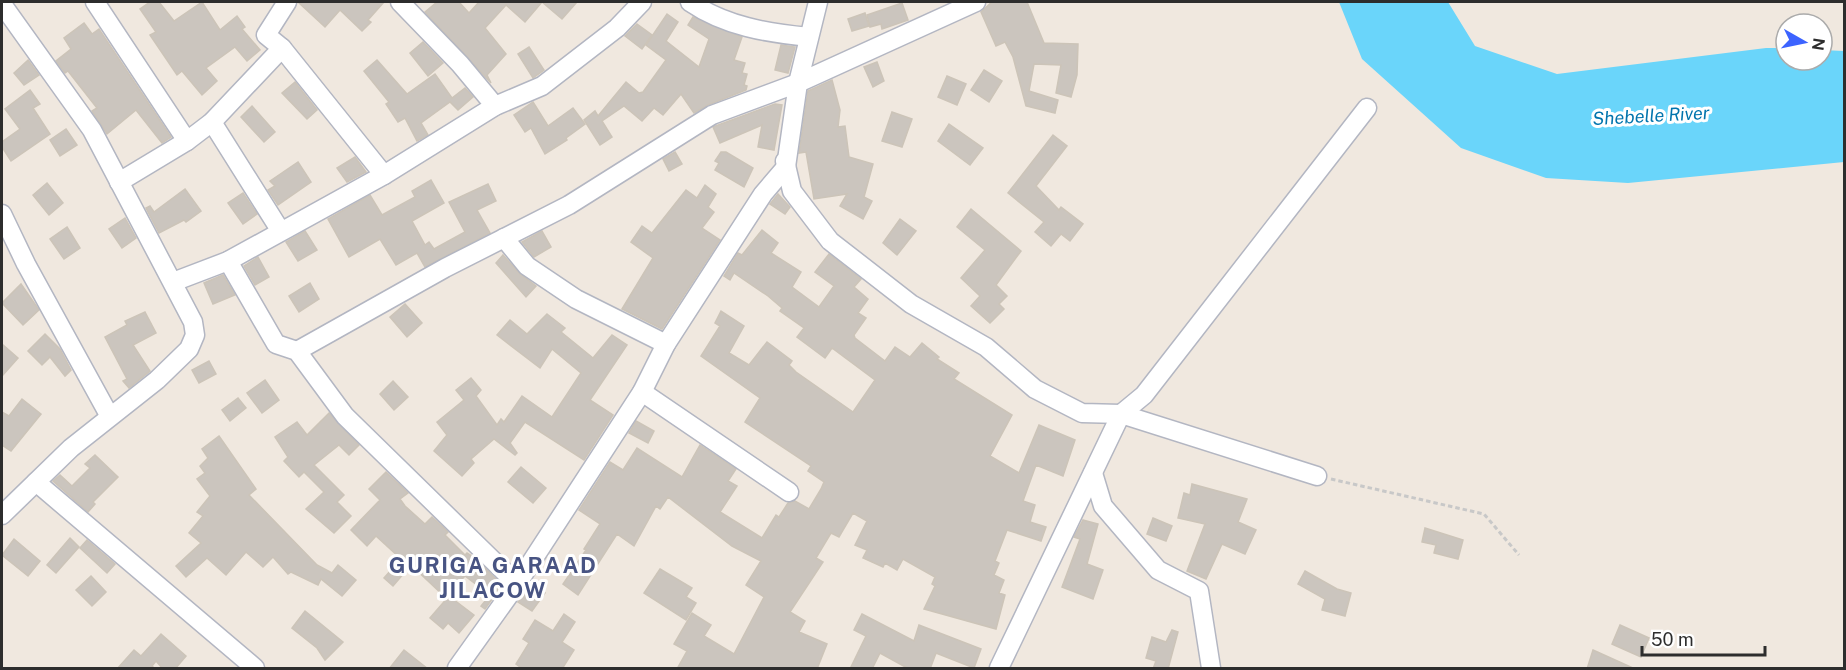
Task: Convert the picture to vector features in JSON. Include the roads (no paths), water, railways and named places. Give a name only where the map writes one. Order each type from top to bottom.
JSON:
[{"type":"street","points":[[95,2],[187,141]]},
{"type":"street","points":[[287,2],[266,35],[282,48],[384,175]]},
{"type":"street","points":[[400,2],[460,64],[495,106]]},
{"type":"street","points":[[173,282],[228,261],[280,230],[384,175],[495,106],[542,86],[617,28],[642,2]]},
{"type":"street","points":[[690,2],[709,15],[767,33],[809,37]]},
{"type":"street","points":[[457,669],[517,584],[642,392],[666,344],[763,194],[786,167],[785,161],[798,83],[818,2]]},
{"type":"street","points":[[297,351],[569,205],[712,115],[798,83],[976,2]]},
{"type":"street","points":[[2,4],[92,130],[193,321],[195,334],[189,349],[157,380],[109,415],[2,515]]},
{"type":"street","points":[[119,182],[187,141],[212,122],[282,48]]},
{"type":"street","points":[[999,669],[1121,414],[1144,395],[1367,108]]},
{"type":"street","points":[[212,122],[280,230]]},
{"type":"street","points":[[785,161],[792,191],[830,242],[911,304],[986,347],[1035,389],[1082,413],[1121,414],[1317,476]]},
{"type":"street","points":[[2,214],[43,296],[109,415]]},
{"type":"street","points":[[504,238],[527,266],[576,299],[666,344]]},
{"type":"street","points":[[228,261],[276,344],[297,351],[345,416],[517,584]]},
{"type":"street","points":[[642,392],[789,492]]},
{"type":"street","points":[[1093,473],[1103,506],[1158,570],[1199,591],[1211,669]]},
{"type":"street","points":[[36,482],[255,669]]},
{"type":"water","name":"Shebelle River","points":[[1339,2],[1448,2],[1475,46],[1557,74],[1766,48],[1774,48],[1774,72],[1834,72],[1834,51],[1844,51],[1844,162],[1628,183],[1546,178],[1461,148],[1362,59]]},
{"type":"district","name":"GURIGA GARAAD JILACOW","points":[[493,578]]}]
